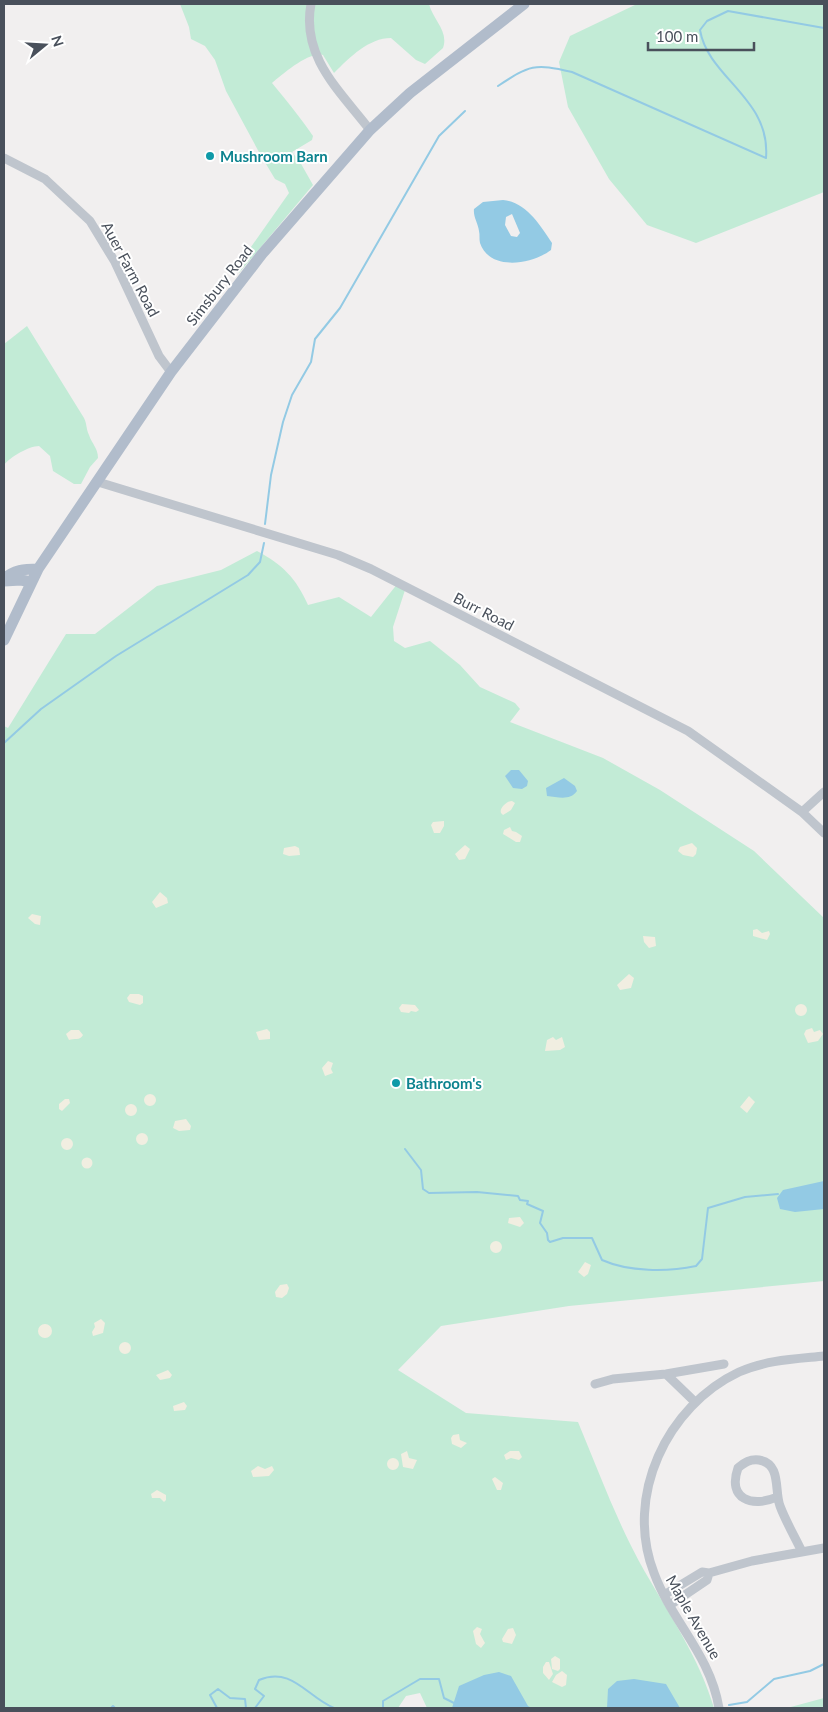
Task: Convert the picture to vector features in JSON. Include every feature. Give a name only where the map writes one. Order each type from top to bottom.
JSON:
[{"type":"main road","name":"Simsbury Road","points":[[4,640],[38,568],[98,482],[170,372],[262,254],[370,130],[410,93],[524,4]]},
{"type":"main road","points":[[4,580],[11,572],[38,568]]},
{"type":"main road","points":[[4,580],[31,582]]},
{"type":"street","points":[[311,4],[309,31],[312,48],[321,66],[370,130]]},
{"type":"street","name":"Auer Farm Road","points":[[4,158],[45,179],[77,206],[90,222],[115,262],[159,356],[170,372]]},
{"type":"street","name":"Burr Road","points":[[98,482],[338,555],[371,569],[688,731],[802,812],[824,833]]},
{"type":"street","points":[[802,812],[824,792]]},
{"type":"street","name":"Maple Avenue","points":[[719,1708],[715,1688],[707,1666],[664,1595],[653,1572],[647,1542],[645,1511],[654,1465],[672,1430],[695,1402],[719,1384],[760,1364],[824,1356]]},
{"type":"street","points":[[594,1384],[613,1379],[666,1374],[724,1364]]},
{"type":"street","points":[[666,1374],[695,1402]]},
{"type":"street","points":[[777,1497],[764,1501],[745,1500],[738,1494],[735,1485],[738,1468],[752,1460],[762,1461],[770,1465],[775,1474],[777,1497],[802,1552]]},
{"type":"street","points":[[664,1595],[702,1572],[709,1573],[752,1561],[824,1548]]},
{"type":"street","points":[[670,1605],[707,1580],[709,1573]]},
{"type":"green space","points":[[180,4],[429,4],[444,36],[443,48],[425,64],[416,60],[391,38],[375,41],[360,49],[334,73],[323,55],[317,55],[296,64],[272,83],[313,136],[312,140],[292,152],[313,185],[239,273],[236,268],[289,193],[285,184],[275,179],[260,154],[226,91],[215,60],[205,46],[191,39],[189,27]]},
{"type":"green space","points":[[637,4],[824,4],[824,192],[696,243],[647,225],[609,179],[568,107],[559,62],[570,36]]},
{"type":"green space","points":[[27,326],[84,418],[88,433],[97,451],[98,458],[90,467],[81,484],[74,484],[53,471],[50,456],[39,446],[20,452],[4,465],[4,344]]},
{"type":"green space","points":[[257,551],[288,573],[299,587],[308,605],[339,597],[371,617],[398,583],[406,587],[393,627],[394,641],[405,648],[430,641],[460,665],[480,687],[515,703],[520,709],[510,722],[603,758],[660,790],[754,851],[824,918],[824,1281],[569,1306],[441,1326],[398,1370],[466,1413],[578,1422],[626,1536],[693,1655],[714,1708],[427,1708],[420,1693],[406,1696],[398,1708],[4,1708],[4,726],[8,728],[66,634],[95,634],[157,586],[221,570]]},
{"type":"green space","points":[[824,1698],[824,1708],[787,1708]]},
{"type":"sand","points":[[512,801],[515,803],[511,810],[503,815],[501,813],[502,807]]},
{"type":"sand","points":[[444,821],[444,826],[440,833],[434,833],[431,825],[433,822]]},
{"type":"sand","points":[[510,827],[512,831],[522,836],[520,842],[516,842],[503,834],[504,830]]},
{"type":"sand","points":[[692,843],[697,848],[696,854],[693,857],[683,855],[678,851],[680,847]]},
{"type":"sand","points":[[465,845],[470,849],[465,859],[459,860],[455,854]]},
{"type":"sand","points":[[295,846],[299,848],[300,855],[289,856],[283,854],[284,848]]},
{"type":"sand","points":[[160,892],[167,898],[168,903],[156,908],[152,902]]},
{"type":"sand","points":[[32,914],[41,916],[40,925],[35,924],[28,918]]},
{"type":"sand","points":[[757,929],[762,933],[769,931],[770,934],[767,940],[753,936],[753,930]]},
{"type":"sand","points":[[643,936],[655,937],[656,946],[649,948],[644,942]]},
{"type":"sand","points":[[629,974],[634,978],[631,988],[620,990],[617,985]]},
{"type":"sand","points":[[130,994],[143,996],[143,1003],[140,1005],[129,1002],[127,998]]},
{"type":"sand","points":[[402,1004],[415,1005],[419,1010],[409,1013],[401,1012],[399,1008]]},
{"type":"sand","points":[[799,1004],[803,1004],[807,1010],[803,1016],[799,1016],[795,1012],[795,1008]]},
{"type":"sand","points":[[812,1028],[814,1032],[820,1030],[823,1034],[818,1041],[808,1043],[804,1034],[806,1030]]},
{"type":"sand","points":[[267,1029],[270,1032],[270,1039],[259,1040],[256,1032]]},
{"type":"sand","points":[[71,1030],[79,1030],[83,1035],[82,1037],[69,1040],[66,1034]]},
{"type":"sand","points":[[553,1037],[556,1040],[562,1037],[565,1047],[560,1050],[545,1051],[547,1040]]},
{"type":"sand","points":[[328,1061],[333,1063],[331,1069],[333,1073],[325,1076],[322,1068]]},
{"type":"sand","points":[[148,1094],[152,1094],[156,1100],[152,1106],[148,1106],[144,1102],[144,1098]]},
{"type":"sand","points":[[749,1096],[755,1102],[747,1113],[740,1107]]},
{"type":"sand","points":[[65,1099],[69,1099],[70,1103],[62,1111],[59,1109],[59,1104]]},
{"type":"sand","points":[[129,1104],[133,1104],[137,1110],[133,1116],[129,1116],[125,1112],[125,1108]]},
{"type":"sand","points":[[186,1119],[191,1126],[190,1130],[179,1131],[173,1128],[175,1121]]},
{"type":"sand","points":[[140,1133],[144,1133],[148,1139],[144,1145],[140,1145],[136,1141],[136,1137]]},
{"type":"sand","points":[[67,1138],[73,1144],[67,1150],[61,1144]]},
{"type":"sand","points":[[87,1157],[93,1163],[87,1169],[81,1163]]},
{"type":"sand","points":[[520,1217],[524,1223],[520,1227],[508,1223],[509,1218]]},
{"type":"sand","points":[[496,1241],[502,1247],[496,1253],[490,1247]]},
{"type":"sand","points":[[585,1262],[591,1265],[588,1274],[584,1277],[578,1272]]},
{"type":"sand","points":[[287,1284],[289,1288],[287,1294],[282,1298],[276,1297],[275,1292],[280,1285]]},
{"type":"sand","points":[[101,1319],[105,1323],[103,1333],[93,1336],[94,1323]]},
{"type":"sand","points":[[45,1324],[50,1326],[52,1331],[50,1336],[45,1338],[40,1336],[38,1331],[40,1326]]},
{"type":"sand","points":[[125,1342],[131,1348],[125,1354],[119,1348]]},
{"type":"sand","points":[[168,1370],[172,1375],[170,1378],[160,1380],[156,1375]]},
{"type":"sand","points":[[184,1402],[187,1406],[185,1410],[174,1411],[173,1406]]},
{"type":"sand","points":[[459,1434],[460,1440],[467,1443],[461,1448],[452,1444],[451,1438],[453,1435]]},
{"type":"sand","points":[[407,1451],[409,1458],[417,1460],[413,1469],[403,1467],[401,1454]]},
{"type":"sand","points":[[510,1451],[519,1451],[522,1457],[519,1460],[511,1458],[506,1460],[504,1455]]},
{"type":"sand","points":[[393,1458],[399,1464],[393,1470],[387,1464]]},
{"type":"sand","points":[[258,1466],[265,1469],[272,1466],[274,1470],[269,1476],[253,1477],[251,1471]]},
{"type":"sand","points":[[495,1477],[503,1483],[501,1490],[497,1490],[492,1479]]},
{"type":"sand","points":[[157,1490],[166,1495],[164,1502],[160,1498],[152,1498],[151,1494]]},
{"type":"sand","points":[[477,1627],[482,1629],[480,1634],[485,1643],[481,1648],[476,1644],[473,1631]]},
{"type":"sand","points":[[513,1628],[516,1635],[512,1644],[503,1642],[502,1639],[508,1629]]},
{"type":"sand","points":[[555,1656],[560,1659],[560,1669],[558,1671],[552,1669],[551,1659]]},
{"type":"sand","points":[[546,1662],[549,1662],[553,1674],[549,1680],[543,1673],[543,1667]]},
{"type":"sand","points":[[562,1671],[567,1675],[566,1685],[562,1687],[552,1682],[556,1675]]},
{"type":"water","points":[[503,200],[519,205],[532,216],[552,243],[551,250],[534,259],[523,262],[502,262],[493,258],[485,252],[480,243],[474,215],[474,209],[483,202]],"holes":[[[512,214],[520,233],[517,237],[511,236],[505,225],[506,217]]]},
{"type":"water","points":[[511,770],[519,770],[528,781],[527,786],[522,789],[513,788],[505,776]]},
{"type":"water","points":[[564,778],[575,786],[577,791],[571,796],[564,798],[547,796],[546,788]]},
{"type":"water","points":[[824,1181],[824,1209],[795,1212],[780,1209],[777,1198],[783,1190]]},
{"type":"water","points":[[499,1672],[511,1676],[528,1706],[532,1708],[452,1708],[459,1686],[484,1675]]},
{"type":"water","points":[[634,1679],[666,1684],[680,1708],[607,1708],[608,1689],[617,1681]]},
{"type":"waterway","points":[[498,86],[525,70],[533,68],[549,67],[572,72],[766,158],[765,137],[759,119],[714,62],[705,47],[700,30],[707,21],[728,11],[824,28]]},
{"type":"waterway","points":[[265,524],[271,475],[283,422],[292,395],[311,362],[315,339],[340,308],[439,136],[465,111]]},
{"type":"waterway","points":[[4,743],[41,709],[116,656],[248,575],[260,562],[264,543]]},
{"type":"waterway","points":[[405,1149],[421,1170],[423,1189],[429,1193],[477,1192],[518,1196],[520,1200],[528,1201],[527,1204],[543,1211],[540,1223],[547,1233],[550,1242],[563,1238],[592,1238],[602,1260],[636,1269],[661,1270],[696,1266],[702,1259],[708,1208],[745,1197],[778,1194]]},
{"type":"waterway","points":[[729,1705],[747,1702],[774,1679],[810,1671],[824,1664]]},
{"type":"waterway","points":[[255,1708],[264,1696],[255,1689],[259,1680],[271,1677],[281,1677],[290,1680],[334,1708]]},
{"type":"waterway","points":[[383,1708],[383,1701],[420,1679],[439,1679],[444,1698],[454,1703]]},
{"type":"waterway","points":[[217,1708],[210,1695],[218,1689],[230,1698],[245,1699],[246,1708]]},
{"type":"waterway","points":[[111,1708],[113,1706],[115,1708]]},
{"type":"place","name":"Mushroom Barn","points":[[210,156]]},
{"type":"place","name":"Bathroom's","points":[[396,1083]]}]
